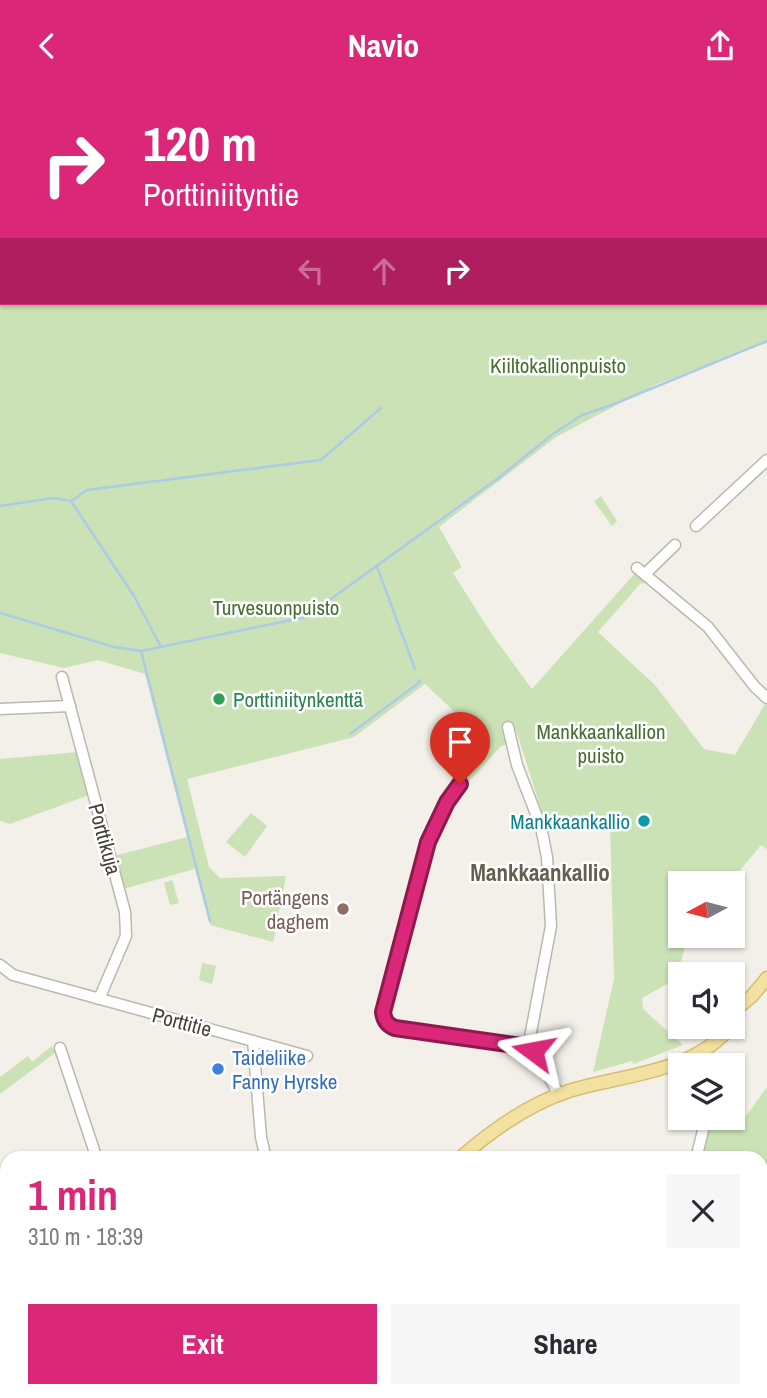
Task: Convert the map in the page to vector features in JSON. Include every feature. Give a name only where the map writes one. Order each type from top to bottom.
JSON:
[{"type":"main road","points":[[745,1002],[767,978]]},
{"type":"main road","points":[[745,1011],[752,996]]},
{"type":"main road","points":[[696,1053],[708,1039]]},
{"type":"main road","points":[[696,1053],[708,1049],[718,1039]]},
{"type":"main road","points":[[468,1151],[486,1135],[559,1095],[653,1072],[668,1065]]},
{"type":"street","points":[[696,526],[767,460]]},
{"type":"street","points":[[676,545],[641,571],[708,627],[755,687],[767,698]]},
{"type":"street","name":"Porttikuja","points":[[62,677],[125,912],[126,936],[99,999]]},
{"type":"street","points":[[0,709],[69,706]]},
{"type":"street","points":[[508,727],[517,765],[541,827],[548,871],[551,926],[528,1048]]},
{"type":"street","points":[[460,784],[447,802],[428,842],[383,1012],[384,1018],[390,1027],[528,1048],[537,1055],[559,1095]]},
{"type":"street","name":"Porttitie","points":[[0,965],[13,975],[307,1056]]},
{"type":"street","points":[[253,1041],[264,1151]]},
{"type":"street","points":[[60,1048],[94,1151]]},
{"type":"street","points":[[698,1151],[703,1130]]},
{"type":"green space","points":[[0,305],[767,305],[767,343],[657,384],[556,437],[439,527],[462,567],[453,573],[493,636],[532,689],[636,572],[647,582],[640,584],[598,632],[655,685],[704,749],[735,755],[765,704],[767,705],[767,849],[761,845],[740,871],[668,871],[668,949],[684,949],[681,962],[668,962],[668,983],[642,998],[643,1009],[668,1032],[668,1039],[676,1039],[683,1045],[633,1064],[632,1061],[593,1072],[614,979],[610,821],[546,825],[516,730],[508,744],[501,746],[464,787],[457,782],[488,743],[425,684],[354,737],[187,779],[209,867],[220,878],[286,876],[273,942],[210,925],[195,869],[123,889],[114,856],[187,837],[145,674],[98,660],[64,668],[0,653]]},
{"type":"green space","points":[[601,496],[617,521],[612,526],[594,501]]},
{"type":"green space","points":[[78,752],[89,795],[10,824],[0,821],[0,759]]},
{"type":"green space","points":[[251,813],[267,826],[245,857],[226,842]]},
{"type":"green space","points":[[172,880],[179,903],[170,905],[164,883]]},
{"type":"green space","points":[[202,963],[216,966],[212,984],[199,980]]},
{"type":"green space","points":[[52,1046],[55,1053],[0,1094],[0,1077],[28,1056],[32,1062]]},
{"type":"green space","points":[[767,1087],[767,1151],[702,1151],[707,1130],[745,1130],[745,1117]]},
{"type":"waterway","points":[[0,613],[114,647],[141,651],[306,617],[582,415],[767,341]]},
{"type":"waterway","points":[[71,501],[87,490],[321,460],[381,408]]},
{"type":"waterway","points":[[0,506],[53,498],[71,501],[134,596],[160,645]]},
{"type":"waterway","points":[[377,567],[415,669]]},
{"type":"waterway","points":[[141,651],[210,921]]},
{"type":"waterway","points":[[350,734],[420,682],[419,680]]},
{"type":"place","name":"Porttiniitynkenttä","points":[[219,699]]},
{"type":"place","name":"Mankkaankallio","points":[[644,821]]},
{"type":"place","name":"Portängens daghem","points":[[343,909]]},
{"type":"place","name":"Taideliike Fanny Hyrske","points":[[218,1069]]},
{"type":"district","name":"Mankkaankallio","points":[[540,872]]},
{"type":"route","points":[[460,784],[447,802],[428,842],[383,1012],[384,1018],[390,1027],[521,1046],[533,1051]]},
{"type":"park label","name":"Kiiltokallionpuisto","points":[[558,365]]},
{"type":"park label","name":"Turvesuonpuisto","points":[[276,607]]},
{"type":"park label","name":"Mankkaankallion puisto","points":[[601,743]]}]
